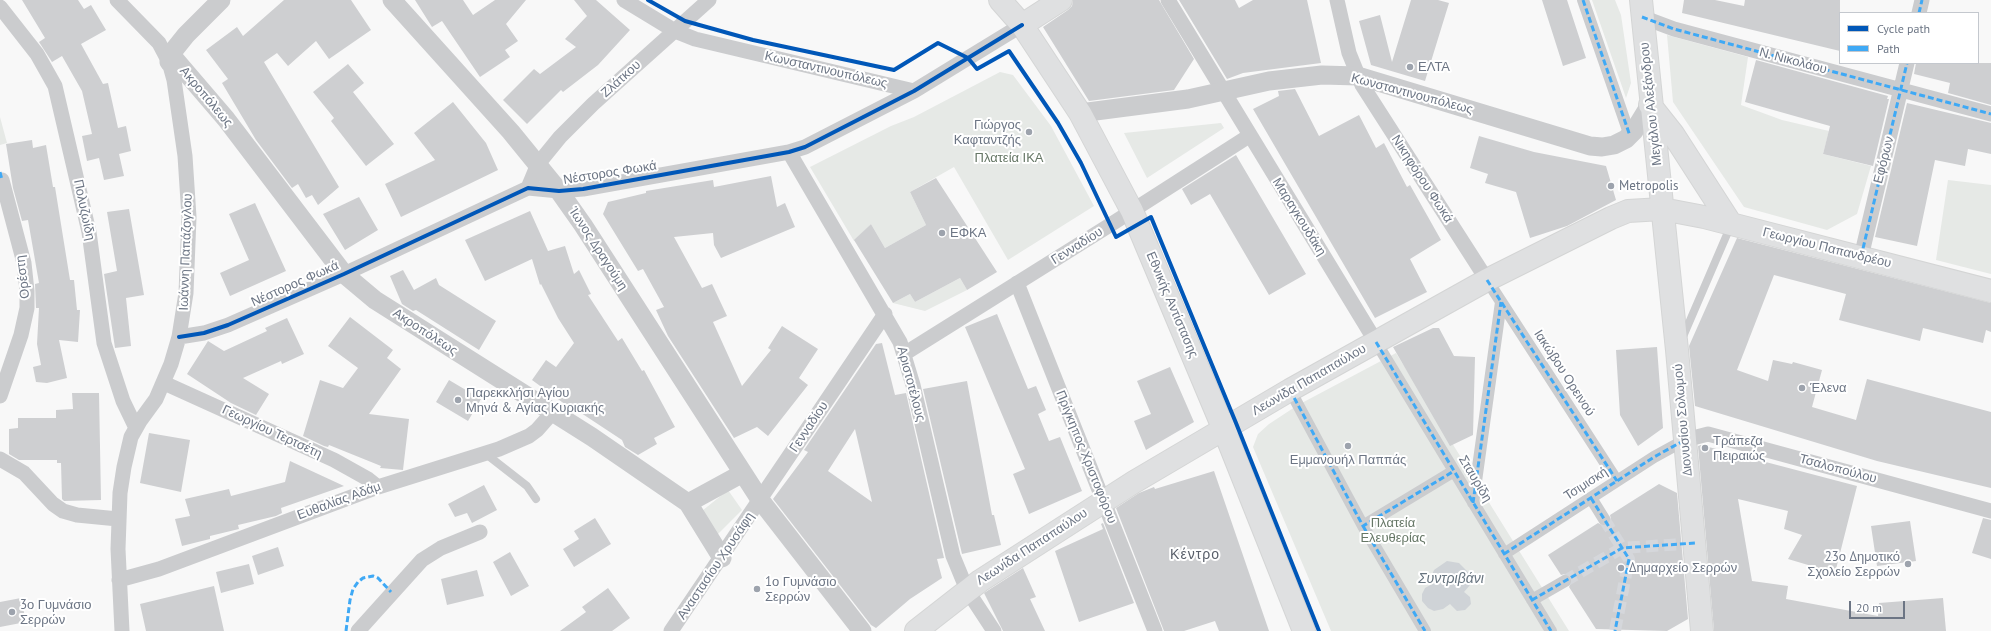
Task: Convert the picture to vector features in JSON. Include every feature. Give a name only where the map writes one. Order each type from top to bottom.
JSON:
[{"type":"main road","name":"Εθνικής Αντίστασης","points":[[1000,0],[1022,25],[1080,113],[1132,212],[1224,430],[1304,631]]},
{"type":"main road","points":[[1022,25],[1061,0]]},
{"type":"main road","name":"Μεγάλου Αλεξάνδρου","points":[[1641,6],[1650,106],[1662,209]]},
{"type":"main road","points":[[1650,106],[1673,134],[1732,224]]},
{"type":"main road","name":"Λεωνίδα Παπαπαύλου","points":[[916,631],[967,590],[1104,501],[1290,390],[1487,280],[1611,218],[1634,210],[1662,209]]},
{"type":"main road","name":"Γεωργίου Παπανδρέου","points":[[1662,209],[1732,224],[1991,291]]},
{"type":"main road","name":"Διονυσίου Σολωμού","points":[[1662,209],[1685,440],[1688,544],[1702,631]]},
{"type":"street","name":"Ιωάννη Παπάζογλου","points":[[117,0],[159,43],[170,59],[186,156],[189,197],[186,293],[180,338],[164,383],[156,399],[131,437],[124,468],[118,519],[122,631]]},
{"type":"street","points":[[170,59],[186,35],[221,0]]},
{"type":"street","name":"Ίωνος Δραγούμη","points":[[392,0],[512,132],[538,164],[583,225],[761,501],[862,631]]},
{"type":"street","name":"Κωνσταντινουπόλεως","points":[[624,0],[675,31],[718,46],[891,84],[914,91]]},
{"type":"street","name":"Ζλάτκου","points":[[528,188],[538,164],[579,118],[709,0]]},
{"type":"street","name":"Μαραγκουδάκη","points":[[1168,0],[1249,136],[1376,342]]},
{"type":"street","name":"Νικηφόρου Φωκά","points":[[1337,0],[1347,48],[1358,76],[1487,280]]},
{"type":"street","points":[[1583,0],[1630,136]]},
{"type":"street","points":[[1919,12],[1922,0]]},
{"type":"street","name":"Ν. Νικολάου","points":[[1641,6],[1674,29],[1900,91],[1991,114]]},
{"type":"street","name":"Πολυζωίδη","points":[[0,7],[36,54],[56,86],[89,232],[104,343],[123,401],[136,428]]},
{"type":"street","points":[[914,91],[1022,25]]},
{"type":"street","name":"Ακροπόλεως","points":[[170,59],[226,119],[344,274],[375,300],[592,438],[688,503]]},
{"type":"street","name":"Εφόρων","points":[[1861,257],[1907,64]]},
{"type":"street","name":"Κωνσταντινουπόλεως","points":[[1080,113],[1188,99],[1269,81],[1322,74],[1358,76],[1590,146],[1611,146],[1622,142],[1630,136],[1650,106]]},
{"type":"street","name":"Νέστορος Φωκά","points":[[180,338],[196,335],[228,325],[344,274],[528,188],[558,191],[583,189],[789,152],[820,141],[914,91]]},
{"type":"street","name":"Γενναδίου","points":[[904,354],[1132,212],[1249,136]]},
{"type":"street","name":"Αριστοτέλους","points":[[789,152],[885,314],[904,354],[952,556],[967,590],[994,631]]},
{"type":"street","name":"Ορέστη","points":[[0,396],[21,335],[27,308],[28,292],[24,263],[2,180]]},
{"type":"street","name":"Ιακώβου Ορεινού","points":[[1487,280],[1617,481]]},
{"type":"street","name":"Πρίγκηπος Χριστοφόρου","points":[[1017,283],[1155,631]]},
{"type":"street","points":[[1473,503],[1501,302]]},
{"type":"street","name":"Γενναδίου","points":[[761,501],[885,314]]},
{"type":"street","name":"Σταυρίδη","points":[[1376,342],[1551,631]]},
{"type":"street","name":"Γεωργίου Τερτσέτη","points":[[164,383],[334,460],[368,479],[378,487]]},
{"type":"street","points":[[1290,390],[1363,526],[1424,631]]},
{"type":"street","name":"Ευθαλίας Αδάμ","points":[[119,580],[159,568],[378,487],[486,454],[529,436],[537,430],[552,413]]},
{"type":"street","name":"Τσαλοπούλου","points":[[1685,440],[1708,434],[1991,511]]},
{"type":"street","name":"Τσιμισκή","points":[[1504,554],[1666,450],[1685,440]]},
{"type":"street","points":[[0,459],[24,473],[53,504],[63,511],[77,515],[118,519]]},
{"type":"street","points":[[1363,526],[1454,471]]},
{"type":"street","points":[[722,558],[688,503],[743,473]]},
{"type":"street","points":[[1591,498],[1604,519]]},
{"type":"street","name":"Αναστασίου Χρυσάφη","points":[[671,631],[761,501]]},
{"type":"street","points":[[358,631],[422,560],[451,543],[480,532]]},
{"type":"street","points":[[1532,600],[1565,581]]},
{"type":"lane","points":[[1677,350],[1732,224]]},
{"type":"lane","points":[[486,454],[527,486],[536,499]]},
{"type":"green space","points":[[1592,0],[1615,0],[1621,15],[1631,83],[1626,98]]},
{"type":"green space","points":[[1667,35],[1748,57],[1741,105],[1782,120],[1829,131],[1823,154],[1871,166],[1857,214],[1827,230],[1744,207],[1673,102]]},
{"type":"green space","name":"Πλατεία ΙΚΑ","points":[[1000,72],[1013,75],[1051,126],[1094,206],[1008,260],[954,167],[910,192],[926,225],[885,248],[871,224],[854,241],[810,167],[891,126],[914,117]]},
{"type":"green space","points":[[0,117],[7,143],[0,145]]},
{"type":"green space","points":[[1221,123],[1224,128],[1147,178],[1124,133]]},
{"type":"green space","points":[[1948,180],[1991,185],[1991,274],[1936,260]]},
{"type":"green space","points":[[960,278],[967,290],[925,311],[893,303],[910,294],[915,302]]},
{"type":"green space","name":"Πλατεία Ελευθερίας","points":[[1396,353],[1569,631],[1331,631],[1253,447],[1258,434],[1269,424],[1298,405]]},
{"type":"green space","points":[[728,490],[742,510],[715,537],[697,515]]},
{"type":"water","name":"Συντριβάνι","points":[[1447,561],[1459,563],[1469,573],[1470,585],[1464,592],[1470,597],[1471,604],[1465,610],[1457,611],[1450,604],[1443,609],[1434,611],[1428,608],[1422,601],[1422,594],[1425,588],[1434,583],[1432,575],[1434,570]]},
{"type":"building","points":[[22,0],[78,0],[84,9],[91,5],[106,30],[81,44],[103,84],[108,83],[118,128],[126,126],[131,151],[119,154],[124,176],[104,180],[99,158],[87,161],[82,136],[92,134],[82,91],[62,56],[52,62],[39,42],[45,38]]},
{"type":"building","points":[[284,0],[351,0],[371,30],[329,59],[316,41],[288,66],[277,53],[264,62],[339,187],[318,205],[312,195],[306,198],[298,184],[292,188],[256,140],[222,83],[228,79],[206,50],[237,27],[243,36]]},
{"type":"building","points":[[415,0],[463,0],[473,15],[495,0],[526,0],[506,24],[518,41],[505,50],[510,57],[480,77],[442,21],[432,27]]},
{"type":"building","points":[[574,0],[596,0],[630,30],[598,65],[563,92],[561,90],[527,124],[503,100],[534,69],[540,74],[576,47],[565,39],[587,16]]},
{"type":"building","points":[[1073,0],[1159,0],[1194,59],[1174,90],[1089,101],[1043,27],[1068,10],[1072,6]]},
{"type":"building","points":[[1179,0],[1235,0],[1239,8],[1253,0],[1307,0],[1321,63],[1243,73],[1227,79]]},
{"type":"building","points":[[1411,0],[1438,0],[1449,3],[1425,81],[1371,65],[1359,21],[1380,15],[1392,62]]},
{"type":"building","points":[[1542,0],[1567,0],[1586,58],[1563,66]]},
{"type":"building","points":[[1684,0],[1715,0],[1744,6],[1745,0],[1840,0],[1839,51],[1682,13]]},
{"type":"building","points":[[1756,60],[1888,96],[1887,99],[1889,99],[1873,166],[1823,154],[1830,126],[1745,102]]},
{"type":"building","points":[[1991,63],[1991,105],[1948,93],[1950,83],[1914,74],[1916,64]]},
{"type":"building","points":[[348,64],[364,83],[353,92],[394,144],[366,166],[331,121],[334,118],[313,92]]},
{"type":"building","points":[[1295,89],[1319,136],[1359,115],[1376,148],[1384,143],[1407,187],[1410,185],[1441,240],[1410,259],[1427,292],[1375,318],[1253,109],[1279,96],[1278,91]]},
{"type":"building","points":[[453,102],[486,143],[498,170],[401,217],[385,184],[435,160],[414,133]]},
{"type":"building","points":[[1907,103],[1991,123],[1991,154],[1968,149],[1965,166],[1935,160],[1917,246],[1875,237]]},
{"type":"building","points":[[1479,136],[1534,152],[1606,166],[1616,200],[1567,226],[1530,238],[1516,192],[1485,183],[1488,174],[1470,168]]},
{"type":"building","points":[[32,140],[33,148],[46,145],[53,187],[55,187],[70,280],[74,280],[77,310],[80,310],[78,342],[59,340],[67,378],[47,383],[36,382],[33,367],[41,365],[37,344],[39,308],[36,308],[35,284],[39,283],[28,220],[22,221],[13,188],[6,144]]},
{"type":"building","points":[[1236,155],[1306,274],[1269,295],[1210,194],[1191,205],[1182,189]]},
{"type":"building","points":[[771,176],[777,207],[785,203],[795,227],[721,258],[714,245],[713,233],[674,237],[702,288],[712,284],[727,316],[713,322],[742,386],[771,350],[768,348],[782,326],[818,349],[799,378],[808,385],[768,436],[757,427],[734,438],[668,336],[656,310],[664,307],[643,269],[638,271],[603,214],[608,202],[646,193],[646,191],[713,180],[714,187]]},
{"type":"building","name":"ΕΦΚΑ","points":[[936,178],[997,272],[967,290],[960,278],[915,302],[910,294],[893,303],[854,240],[871,224],[885,248],[926,225],[910,192]]},
{"type":"building","points":[[359,197],[378,230],[345,250],[323,214]]},
{"type":"building","points":[[255,203],[286,271],[230,296],[220,273],[249,260],[229,214]]},
{"type":"building","points":[[129,209],[144,295],[126,298],[131,346],[115,348],[104,274],[117,271],[107,212]]},
{"type":"building","points":[[530,211],[548,251],[565,246],[574,274],[579,270],[591,294],[588,295],[618,341],[622,338],[642,371],[644,370],[675,427],[654,438],[657,444],[638,455],[625,447],[622,440],[578,411],[577,413],[532,380],[546,360],[556,367],[574,343],[558,318],[541,284],[540,285],[532,259],[485,281],[465,240]]},
{"type":"building","points":[[1737,238],[1991,303],[1991,332],[1986,330],[1983,343],[1923,328],[1920,341],[1839,320],[1846,294],[1774,275],[1737,370],[1768,381],[1773,360],[1792,364],[1793,362],[1822,370],[1812,407],[1856,420],[1867,379],[1991,412],[1991,488],[1877,461],[1695,406],[1689,346]]},
{"type":"building","points":[[403,270],[414,290],[436,278],[439,285],[496,321],[479,350],[416,310],[413,311],[402,304],[390,276]]},
{"type":"building","points":[[997,314],[1028,389],[1036,386],[1046,410],[1038,414],[1049,441],[1060,437],[1082,491],[1029,514],[1013,474],[1025,469],[965,327]]},
{"type":"building","points":[[350,317],[393,350],[387,358],[401,369],[369,414],[409,419],[403,470],[380,468],[381,466],[329,445],[328,447],[324,446],[303,436],[320,380],[343,388],[358,368],[328,346]]},
{"type":"building","points":[[287,318],[304,354],[282,364],[281,361],[243,378],[269,394],[256,415],[231,403],[187,374],[208,341],[224,351],[267,331],[265,328]]},
{"type":"building","points":[[1433,328],[1439,328],[1454,356],[1475,357],[1473,435],[1450,446],[1393,347]]},
{"type":"building","points":[[882,343],[895,395],[906,393],[944,558],[937,559],[942,578],[910,599],[876,628],[871,625],[773,499],[808,452],[804,450],[876,344]],"holes":[[[855,429],[872,502],[828,471]]]},
{"type":"building","points":[[1657,347],[1663,428],[1638,446],[1620,415],[1616,350]]},
{"type":"building","points":[[1170,367],[1194,422],[1146,450],[1134,421],[1151,414],[1137,381]]},
{"type":"building","name":"Παρεκκλήσι Αγίου Μηνά & Αγίας Κυριακής","points":[[449,380],[481,399],[468,421],[436,402]]},
{"type":"building","points":[[967,381],[992,515],[994,515],[1001,545],[962,554],[923,389]]},
{"type":"building","points":[[72,393],[99,393],[101,500],[64,501],[62,499],[61,463],[57,463],[57,460],[19,460],[9,454],[9,429],[18,428],[18,418],[56,418],[56,410],[73,409]]},
{"type":"building","points":[[149,433],[190,440],[181,492],[140,483]]},
{"type":"building","points":[[1701,445],[1857,486],[1835,573],[1788,559],[1802,535],[1784,529],[1788,511],[1738,499],[1752,581],[1788,586],[1786,599],[1878,616],[1879,603],[1943,598],[1946,631],[1714,631],[1698,446]]},
{"type":"building","points":[[290,461],[344,486],[281,508],[282,513],[276,516],[238,525],[239,529],[210,536],[210,539],[182,546],[175,519],[190,516],[185,499],[229,489],[231,496],[285,482]]},
{"type":"building","points":[[1214,471],[1269,631],[1219,631],[1215,621],[1184,631],[1164,631],[1116,508],[1139,493],[1154,487],[1155,489]]},
{"type":"building","name":"Δημαρχείο Σερρών","points":[[1659,484],[1677,493],[1688,619],[1667,631],[1596,629],[1569,587],[1572,581],[1571,577],[1565,574],[1561,575],[1548,555],[1598,523],[1604,526],[1608,525],[1611,519],[1610,515]]},
{"type":"building","points":[[484,485],[497,510],[472,523],[467,513],[455,517],[448,504]]},
{"type":"building","points":[[595,518],[611,544],[574,567],[563,549],[579,539],[574,531]]},
{"type":"building","points":[[1983,518],[1991,520],[1991,559],[1972,553]]},
{"type":"building","points":[[1910,521],[1916,561],[1877,566],[1871,526]]},
{"type":"building","points":[[1103,523],[1134,603],[1079,622],[1055,551],[1103,529],[1101,524]]},
{"type":"building","points":[[278,547],[284,566],[258,575],[252,556]]},
{"type":"building","points":[[510,552],[529,586],[511,596],[493,562]]},
{"type":"building","points":[[249,564],[254,584],[221,593],[216,572]]},
{"type":"building","points":[[1023,568],[1036,597],[1030,599],[1045,631],[1003,631],[984,593]]},
{"type":"building","points":[[477,570],[484,596],[447,605],[441,579]]},
{"type":"building","points":[[214,586],[224,631],[146,631],[140,604]]},
{"type":"building","points":[[608,588],[630,618],[612,631],[560,631],[586,612],[582,607]]},
{"type":"building","name":"3ο Γυμνάσιο Σερρών","points":[[21,598],[26,622],[0,627],[0,602]]},
{"type":"tunnel","points":[[1604,519],[1629,559],[1615,631]]},
{"type":"tunnel","points":[[1565,581],[1622,548],[1682,544]]},
{"type":"marked path","points":[[1583,0],[1630,136]]},
{"type":"marked path","points":[[1919,12],[1922,0]]},
{"type":"marked path","points":[[1642,17],[1674,29],[1991,114]]},
{"type":"marked path","points":[[1861,257],[1907,64]]},
{"type":"marked path","points":[[0,172],[2,180]]},
{"type":"marked path","points":[[1487,280],[1617,481]]},
{"type":"marked path","points":[[1473,503],[1501,302]]},
{"type":"marked path","points":[[1376,342],[1551,631]]},
{"type":"marked path","points":[[1290,390],[1363,526],[1454,471]]},
{"type":"marked path","points":[[1504,554],[1654,457],[1685,440]]},
{"type":"marked path","points":[[1591,498],[1629,559],[1615,631]]},
{"type":"marked path","points":[[1363,526],[1425,631]]},
{"type":"marked path","points":[[1532,600],[1622,548],[1695,543]]},
{"type":"marked path","points":[[346,631],[350,600],[353,589],[358,582],[363,578],[373,576],[378,578],[391,592]]},
{"type":"cycle path","points":[[648,0],[685,21],[753,40],[894,70],[938,43],[968,58],[977,69],[1009,51],[1058,123],[1081,163],[1116,237],[1151,217],[1236,423],[1319,631]]},
{"type":"cycle path","points":[[179,337],[204,333],[228,325],[344,274],[528,188],[559,191],[583,189],[789,152],[805,147],[914,91],[1022,25]]},
{"type":"place","name":"ΕΛΤΑ","points":[[1410,67]]},
{"type":"place","name":"Γιώργος Καφταντζής","points":[[1029,132]]},
{"type":"place","name":"Metropolis","points":[[1611,186]]},
{"type":"place","name":"ΕΦΚΑ","points":[[942,233]]},
{"type":"place","name":"Έλενα","points":[[1802,388]]},
{"type":"place","name":"Παρεκκλήσι Αγίου Μηνά & Αγίας Κυριακής","points":[[458,400]]},
{"type":"place","name":"Εμμανουήλ Παππάς","points":[[1348,446]]},
{"type":"place","name":"Τράπεζα Πειραιώς","points":[[1705,448]]},
{"type":"place","name":"23ο Δημοτικό Σχολείο Σερρών","points":[[1908,564]]},
{"type":"place","name":"Δημαρχείο Σερρών","points":[[1621,568]]},
{"type":"place","name":"1ο Γυμνάσιο Σερρών","points":[[757,589]]},
{"type":"place","name":"3ο Γυμνάσιο Σερρών","points":[[12,612]]},
{"type":"district","name":"Κέντρο","points":[[1195,555]]}]
